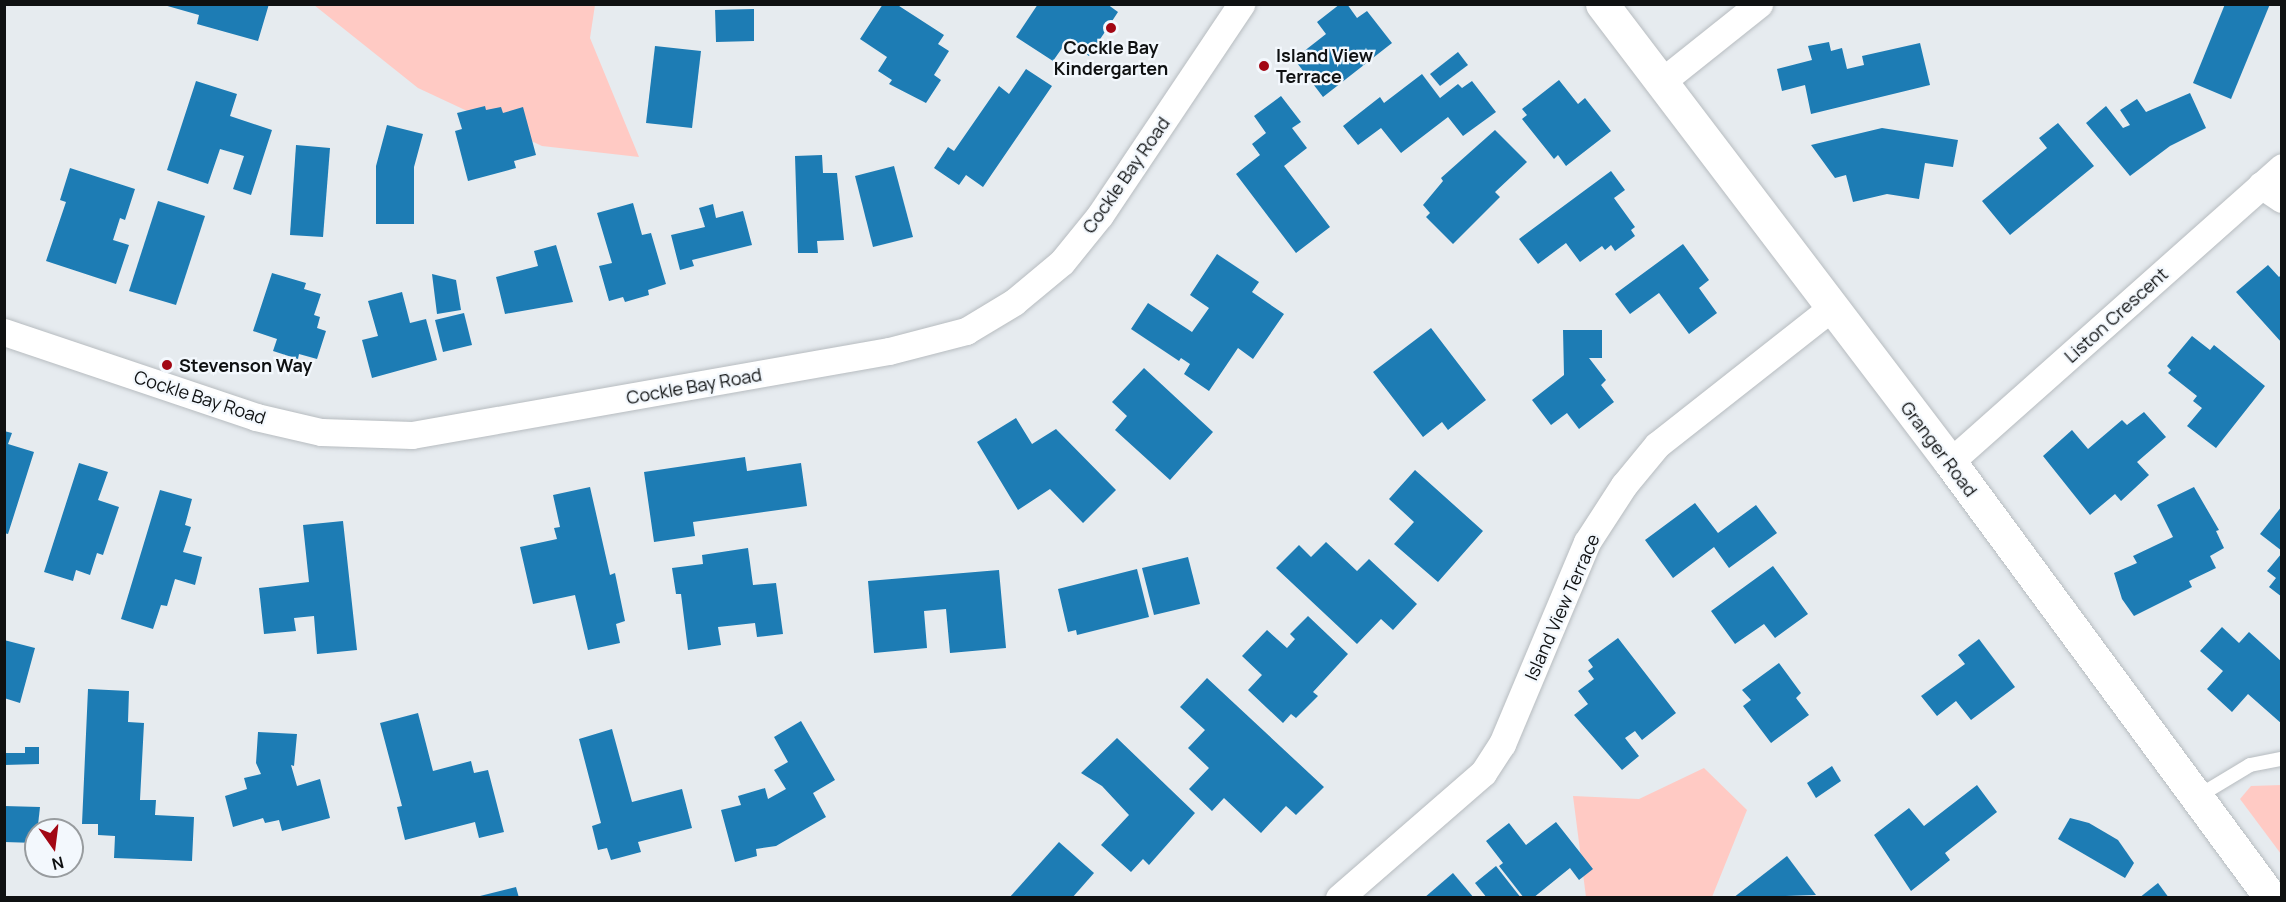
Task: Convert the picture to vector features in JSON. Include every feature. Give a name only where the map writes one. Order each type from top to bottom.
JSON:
[{"type":"street","name":"Cockle Bay Road","points":[[4,332],[256,417],[321,432],[412,435],[889,351],[966,331],[1014,302],[1062,262],[1100,215],[1241,4]]},
{"type":"street","name":"Granger Road","points":[[1602,4],[1950,462],[2271,897]]},
{"type":"street","points":[[1660,83],[1759,4]]},
{"type":"street","name":"Liston Crescent","points":[[1950,462],[2271,192],[2282,167]]},
{"type":"street","name":"Island View Terrace","points":[[1339,897],[1483,773],[1502,744],[1587,542],[1624,485],[1657,445],[1831,308]]},
{"type":"lane","points":[[2197,797],[2250,765],[2282,759]]},
{"type":"shaded area","points":[[314,5],[595,5],[590,38],[639,157],[542,146],[418,88]]},
{"type":"shaded area","points":[[1704,768],[1747,810],[1712,897],[1586,897],[1573,796],[1639,799]]},
{"type":"shaded area","points":[[2282,785],[2281,854],[2240,799],[2251,786]]},
{"type":"building","points":[[269,4],[258,41],[197,24],[199,15],[164,5]]},
{"type":"building","points":[[883,4],[896,4],[944,35],[938,44],[949,51],[934,75],[941,80],[926,103],[889,84],[892,80],[878,71],[887,57],[860,39]]},
{"type":"building","points":[[1038,4],[1107,4],[1118,12],[1089,56],[1067,41],[1053,61],[1016,37]]},
{"type":"building","points":[[1340,4],[1347,4],[1357,18],[1367,11],[1392,43],[1323,97],[1294,59],[1326,34],[1317,22]]},
{"type":"building","points":[[2225,4],[2270,4],[2231,99],[2193,83]]},
{"type":"building","points":[[754,9],[754,41],[716,42],[715,10]]},
{"type":"building","points":[[1829,42],[1831,51],[1842,48],[1847,69],[1864,65],[1862,56],[1920,43],[1930,85],[1811,114],[1805,85],[1782,91],[1777,69],[1812,60],[1808,46]]},
{"type":"building","points":[[655,46],[701,51],[692,128],[646,123]]},
{"type":"building","points":[[1458,52],[1468,65],[1440,86],[1430,74]]},
{"type":"building","points":[[1026,69],[1052,86],[983,187],[966,175],[959,185],[934,168],[948,147],[954,151],[999,86],[1009,94]]},
{"type":"building","points":[[1422,74],[1440,98],[1458,84],[1462,88],[1472,81],[1496,112],[1463,136],[1448,117],[1401,153],[1381,128],[1358,145],[1343,126],[1380,97],[1384,103]]},
{"type":"building","points":[[1559,80],[1578,104],[1585,98],[1611,131],[1566,166],[1558,155],[1554,159],[1522,119],[1527,115],[1522,109]]},
{"type":"building","points":[[196,81],[237,94],[230,116],[272,130],[251,195],[233,189],[244,156],[220,149],[208,184],[167,170]]},
{"type":"building","points":[[2190,93],[2206,128],[2170,146],[2130,176],[2086,123],[2106,106],[2123,128],[2130,125],[2120,110],[2137,99],[2146,112]]},
{"type":"building","points":[[1281,96],[1301,122],[1292,128],[1307,148],[1284,166],[1330,227],[1296,253],[1236,174],[1260,155],[1252,144],[1266,133],[1254,116]]},
{"type":"building","points":[[485,106],[486,110],[501,107],[503,113],[523,107],[536,155],[514,161],[516,168],[468,181],[455,131],[462,129],[457,113]]},
{"type":"building","points":[[2058,123],[2094,166],[2010,235],[1982,201],[2047,148],[2039,138]]},
{"type":"building","points":[[387,125],[423,134],[414,167],[414,224],[376,224],[376,166]]},
{"type":"building","points":[[1882,128],[1958,140],[1953,167],[1925,163],[1919,199],[1887,194],[1853,202],[1846,175],[1835,178],[1811,145]]},
{"type":"building","points":[[1495,130],[1527,162],[1495,192],[1500,197],[1453,244],[1426,217],[1430,213],[1423,205],[1443,181],[1441,178]]},
{"type":"building","points":[[296,145],[330,148],[323,237],[290,235]]},
{"type":"building","points":[[822,155],[823,173],[837,173],[844,240],[817,241],[818,253],[798,253],[795,156]]},
{"type":"building","points":[[894,166],[913,237],[873,247],[855,176]]},
{"type":"building","points":[[70,168],[135,189],[125,220],[120,218],[113,240],[129,245],[116,284],[46,261],[66,202],[60,200]]},
{"type":"building","points":[[1611,171],[1625,190],[1614,198],[1635,227],[1631,230],[1635,236],[1615,251],[1611,245],[1605,250],[1602,246],[1580,262],[1566,243],[1538,264],[1519,239]]},
{"type":"building","points":[[158,201],[205,216],[176,305],[129,291]]},
{"type":"building","points":[[633,203],[642,235],[651,233],[666,284],[648,290],[649,295],[625,302],[623,297],[609,301],[599,266],[612,263],[597,213]]},
{"type":"building","points":[[713,204],[716,218],[743,211],[752,245],[692,260],[694,266],[680,270],[671,235],[705,227],[699,208]]},
{"type":"building","points":[[1683,244],[1709,280],[1699,288],[1717,313],[1689,334],[1659,293],[1630,314],[1615,294]]},
{"type":"building","points":[[556,245],[573,302],[505,314],[496,277],[538,266],[534,251]]},
{"type":"building","points":[[1217,254],[1259,282],[1252,292],[1284,314],[1253,359],[1238,348],[1209,391],[1184,374],[1190,364],[1181,358],[1179,361],[1131,329],[1148,303],[1192,332],[1209,308],[1190,295]]},
{"type":"building","points":[[2268,265],[2279,277],[2282,274],[2282,343],[2236,292]]},
{"type":"building","points":[[272,273],[306,283],[304,289],[321,294],[314,315],[320,317],[317,328],[326,331],[317,359],[299,354],[298,359],[273,351],[277,339],[253,331]]},
{"type":"building","points":[[432,274],[456,280],[461,310],[437,314]]},
{"type":"building","points":[[402,292],[410,323],[426,319],[437,360],[372,378],[362,340],[378,336],[368,301]]},
{"type":"building","points":[[464,313],[472,345],[443,352],[435,320]]},
{"type":"building","points":[[1431,328],[1486,400],[1448,430],[1442,422],[1423,437],[1373,372]]},
{"type":"building","points":[[1563,330],[1602,330],[1602,358],[1589,358],[1606,380],[1601,385],[1614,402],[1579,429],[1567,413],[1551,425],[1532,400],[1564,375]]},
{"type":"building","points":[[2192,336],[2210,350],[2214,345],[2265,386],[2216,448],[2187,426],[2202,408],[2193,401],[2197,396],[2168,373],[2171,370],[2167,366]]},
{"type":"building","points":[[1144,368],[1213,432],[1170,480],[1115,430],[1127,416],[1112,402]]},
{"type":"building","points":[[2144,412],[2166,437],[2137,462],[2149,475],[2121,501],[2115,494],[2090,515],[2043,456],[2072,430],[2088,449],[2122,420],[2127,425]]},
{"type":"building","points":[[1016,418],[1032,444],[1056,429],[1116,490],[1083,523],[1050,489],[1018,510],[977,442]]},
{"type":"building","points":[[4,431],[12,433],[8,444],[34,452],[8,534],[4,533]]},
{"type":"building","points":[[745,457],[747,471],[801,463],[807,506],[693,522],[695,536],[654,542],[644,472]]},
{"type":"building","points":[[79,463],[108,472],[98,500],[119,507],[103,555],[97,553],[90,575],[76,570],[73,581],[44,572]]},
{"type":"building","points":[[1415,470],[1483,531],[1438,582],[1394,544],[1414,522],[1389,499]]},
{"type":"building","points":[[590,487],[610,575],[615,573],[625,621],[616,624],[620,643],[588,650],[575,595],[533,604],[520,547],[557,539],[554,528],[560,527],[553,495]]},
{"type":"building","points":[[2194,487],[2219,530],[2216,531],[2224,548],[2210,556],[2216,568],[2189,581],[2192,587],[2134,616],[2122,599],[2114,573],[2137,563],[2133,556],[2173,537],[2157,505]]},
{"type":"building","points":[[160,490],[192,499],[185,525],[191,527],[183,552],[202,557],[195,585],[175,579],[167,606],[161,605],[153,629],[121,619]]},
{"type":"building","points":[[1695,503],[1718,533],[1756,505],[1777,533],[1729,568],[1714,547],[1673,578],[1645,540]]},
{"type":"building","points":[[2282,506],[2282,551],[2260,534]]},
{"type":"building","points":[[343,521],[357,650],[317,654],[314,616],[294,618],[296,631],[264,634],[259,588],[309,582],[303,525]]},
{"type":"building","points":[[1326,542],[1357,571],[1369,559],[1417,604],[1393,630],[1381,619],[1357,644],[1276,568],[1299,545],[1311,557]]},
{"type":"building","points":[[748,548],[753,585],[776,583],[783,634],[757,637],[755,623],[718,627],[721,645],[688,650],[681,594],[676,594],[672,568],[703,564],[702,555]]},
{"type":"building","points":[[2282,553],[2282,597],[2269,587],[2276,578],[2267,571]]},
{"type":"building","points":[[1188,557],[1200,604],[1154,615],[1142,568]]},
{"type":"building","points":[[1773,566],[1808,614],[1775,638],[1764,624],[1735,644],[1711,611]]},
{"type":"building","points":[[1137,569],[1149,617],[1077,635],[1076,630],[1068,632],[1058,589]]},
{"type":"building","points":[[999,570],[1006,648],[950,653],[946,609],[924,611],[927,648],[874,653],[868,581]]},
{"type":"building","points":[[1308,616],[1348,654],[1313,692],[1318,696],[1296,718],[1291,714],[1283,723],[1248,690],[1262,675],[1242,656],[1267,630],[1287,648],[1295,639],[1290,634]]},
{"type":"building","points":[[2222,627],[2239,643],[2249,632],[2282,662],[2282,724],[2248,694],[2232,712],[2207,689],[2223,671],[2200,651]]},
{"type":"building","points":[[1618,638],[1676,713],[1642,740],[1635,731],[1625,738],[1639,756],[1622,770],[1574,715],[1588,704],[1578,691],[1594,679],[1588,671],[1593,667],[1588,660]]},
{"type":"building","points":[[1979,639],[2015,687],[1971,720],[1956,701],[1937,716],[1921,696],[1965,664],[1958,655]]},
{"type":"building","points":[[4,640],[35,648],[20,703],[4,698]]},
{"type":"building","points":[[1779,663],[1801,693],[1796,698],[1809,715],[1771,743],[1743,706],[1751,700],[1742,690]]},
{"type":"building","points":[[1207,678],[1324,787],[1296,815],[1286,806],[1261,833],[1224,798],[1212,811],[1189,789],[1209,768],[1188,748],[1205,730],[1180,707]]},
{"type":"building","points":[[88,689],[129,691],[128,722],[144,723],[140,800],[156,800],[155,815],[194,817],[192,861],[114,858],[115,836],[98,835],[98,824],[84,824],[82,818]]},
{"type":"building","points":[[418,713],[433,771],[471,761],[474,773],[488,770],[504,832],[479,838],[475,822],[405,840],[397,807],[402,806],[380,723]]},
{"type":"building","points":[[801,721],[835,780],[813,793],[826,817],[776,846],[756,849],[757,856],[735,862],[721,810],[741,805],[738,796],[765,788],[768,799],[786,789],[774,770],[788,762],[774,737]]},
{"type":"building","points":[[612,729],[632,802],[682,789],[692,828],[638,842],[641,852],[611,860],[607,848],[598,850],[592,826],[601,823],[579,739]]},
{"type":"building","points":[[258,732],[297,734],[294,766],[291,765],[297,786],[320,779],[330,818],[282,831],[279,820],[265,823],[263,818],[233,827],[225,796],[247,789],[244,778],[261,774],[256,763]]},
{"type":"building","points":[[1117,738],[1195,813],[1149,865],[1143,859],[1131,872],[1101,845],[1129,815],[1102,786],[1081,773]]},
{"type":"building","points":[[25,747],[39,747],[39,764],[4,765],[4,753],[25,753]]},
{"type":"building","points":[[1832,766],[1841,781],[1816,798],[1807,783]]},
{"type":"building","points":[[1977,785],[1997,812],[1945,853],[1950,860],[1911,891],[1874,835],[1909,808],[1924,826]]},
{"type":"building","points":[[4,806],[40,807],[39,818],[24,818],[24,843],[4,842]]},
{"type":"building","points":[[2070,818],[2089,823],[2118,840],[2134,863],[2125,878],[2058,839]]},
{"type":"building","points":[[1556,822],[1593,869],[1579,880],[1570,868],[1533,898],[1524,898],[1499,866],[1503,863],[1486,841],[1509,823],[1526,845]]},
{"type":"building","points":[[1059,842],[1094,873],[1072,898],[1009,898]]},
{"type":"building","points":[[1787,856],[1816,895],[1733,898]]},
{"type":"building","points":[[1496,866],[1521,898],[1487,898],[1475,883]]},
{"type":"building","points":[[1453,873],[1474,898],[1424,898]]},
{"type":"building","points":[[2158,883],[2169,898],[2139,898]]},
{"type":"building","points":[[516,887],[519,898],[476,898],[476,897]]},
{"type":"place","name":"Cockle Bay Kindergarten","points":[[1111,28]]},
{"type":"place","name":"Island View Terrace","points":[[1264,66]]},
{"type":"place","name":"Stevenson Way","points":[[167,365]]}]
